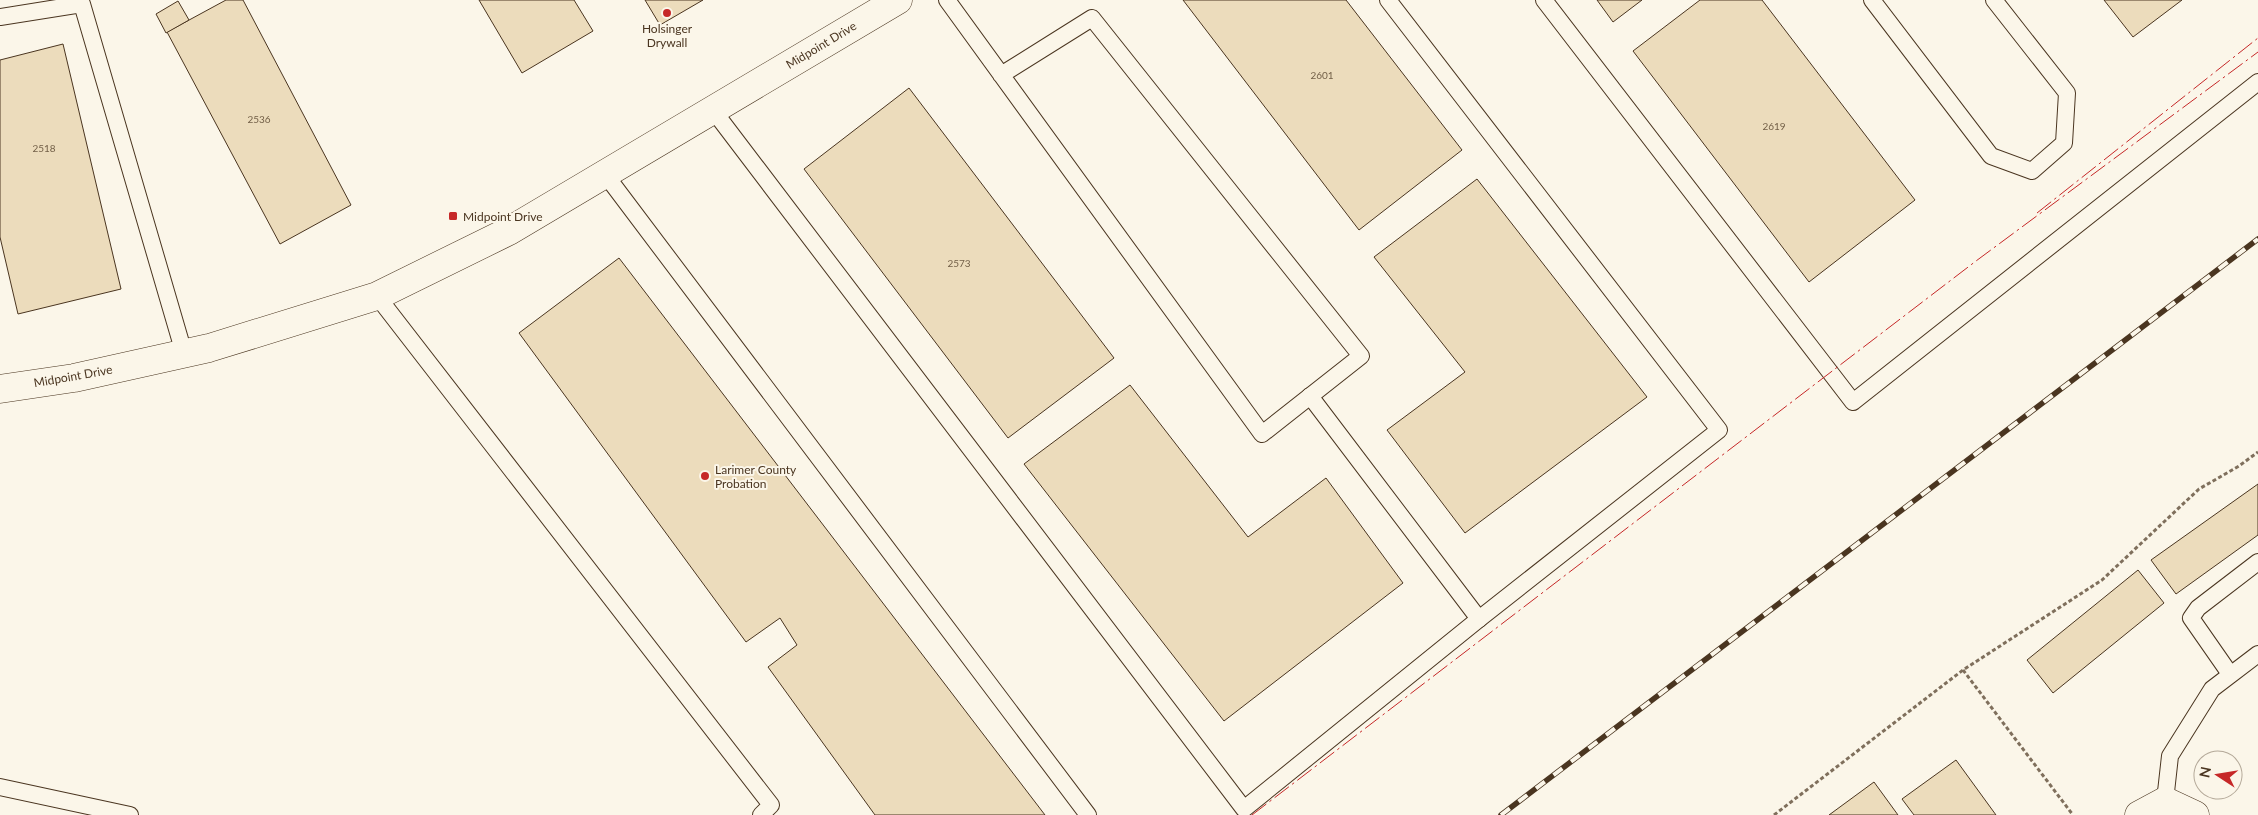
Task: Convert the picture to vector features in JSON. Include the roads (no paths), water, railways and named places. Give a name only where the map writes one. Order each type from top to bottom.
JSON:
[{"type":"street","name":"Midpoint Drive","points":[[0,389],[74,378],[184,354],[377,296],[509,231],[898,0]]},
{"type":"street","points":[[2139,815],[2165,801],[2195,815]]},
{"type":"lane","points":[[947,0],[1001,75],[1262,434],[1361,356],[1092,18],[1001,75]]},
{"type":"lane","points":[[713,110],[1244,809],[1479,619],[1719,430],[1388,0]]},
{"type":"lane","points":[[1544,0],[1853,402],[2258,82]]},
{"type":"lane","points":[[1872,0],[1991,156],[2032,171],[2064,143],[2067,93],[1994,0]]},
{"type":"lane","points":[[0,17],[82,4],[184,354]]},
{"type":"lane","points":[[605,174],[1088,815]]},
{"type":"lane","points":[[377,296],[770,805],[761,815]]},
{"type":"lane","points":[[1310,396],[1479,619]]},
{"type":"lane","points":[[2230,674],[2191,618],[2198,608],[2258,562]]},
{"type":"lane","points":[[2165,801],[2170,756],[2212,689],[2258,654]]},
{"type":"lane","points":[[0,787],[130,815]]},
{"type":"railway","points":[[1501,815],[2258,239]]},
{"type":"place","name":"Holsinger Drywall","points":[[667,13]]},
{"type":"place","name":"Midpoint Drive","points":[[453,216]]},
{"type":"place","name":"Larimer County Probation","points":[[705,476]]}]
